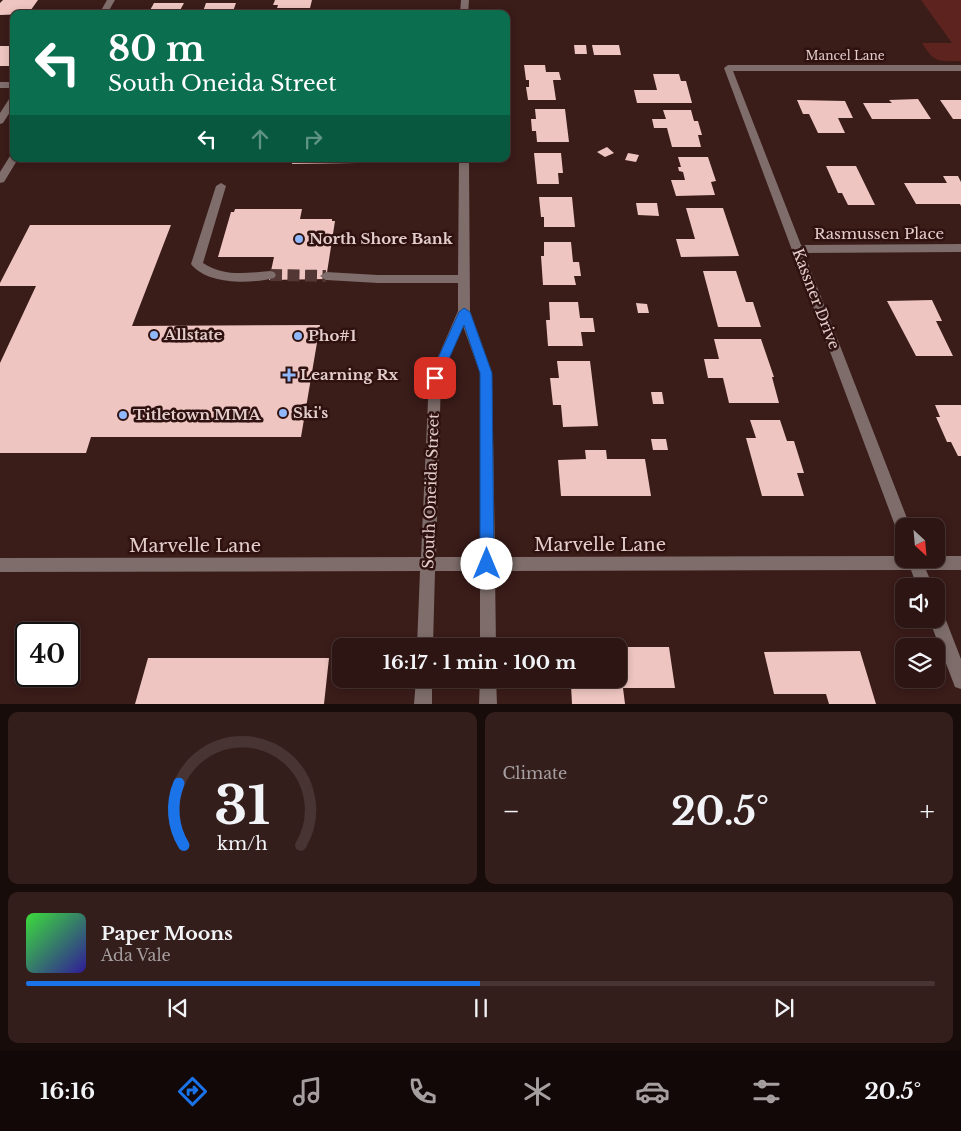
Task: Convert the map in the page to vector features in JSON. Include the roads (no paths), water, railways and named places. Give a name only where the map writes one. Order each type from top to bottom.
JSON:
[{"type":"street","name":"Mancel Lane","points":[[728,68],[961,68]]},
{"type":"street","name":"Kassner Drive","points":[[728,68],[899,518]]},
{"type":"street","points":[[0,121],[10,105]]},
{"type":"street","points":[[0,180],[11,162]]},
{"type":"street","name":"South Oneida Street","points":[[464,162],[464,312],[486,373],[488,638]]},
{"type":"street","points":[[221,186],[197,264],[209,273],[224,279],[270,275]]},
{"type":"street","name":"Rasmussen Place","points":[[797,249],[961,248]]},
{"type":"street","points":[[326,276],[378,279],[465,280]]},
{"type":"street","name":"South Oneida Street","points":[[425,638],[435,378],[464,312]]},
{"type":"street","name":"Marvelle Lane","points":[[0,565],[895,561]]},
{"type":"street","name":"Marvelle Lane","points":[[945,562],[961,563]]},
{"type":"street","points":[[941,628],[961,681]]},
{"type":"street","points":[[423,704],[424,688]]},
{"type":"street","points":[[488,688],[488,704]]},
{"type":"tunnel","points":[[270,275],[326,276]]},
{"type":"place","name":"North Shore Bank","points":[[299,239]]},
{"type":"place","name":"Allstate","points":[[154,335]]},
{"type":"place","name":"Pho#1","points":[[298,336]]},
{"type":"place","name":"Learning Rx","points":[[289,375]]},
{"type":"place","name":"Ski's","points":[[283,413]]},
{"type":"place","name":"Titletown MMA","points":[[123,415]]}]
